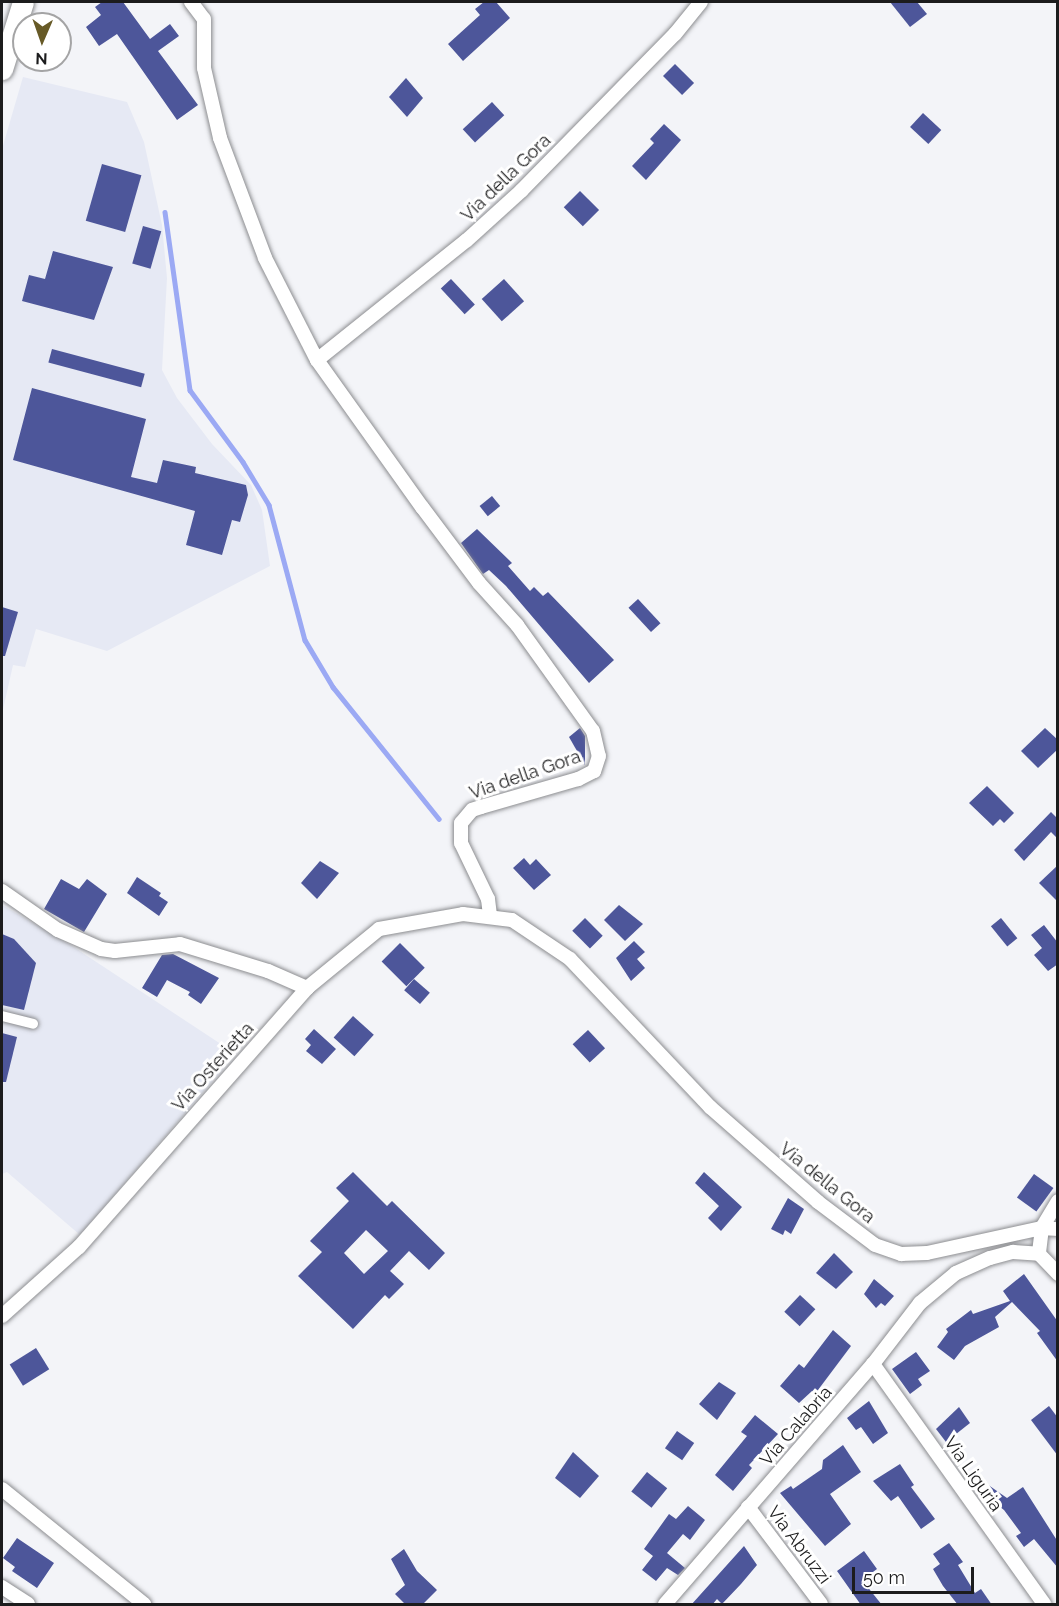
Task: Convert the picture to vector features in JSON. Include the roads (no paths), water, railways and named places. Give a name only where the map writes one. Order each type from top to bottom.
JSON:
[{"type":"main road","points":[[2,69],[23,2]]},
{"type":"street","name":"Via della Gora","points":[[191,2],[204,19],[204,68],[220,138],[265,258],[317,360],[422,507],[479,583],[517,625],[593,731],[599,756],[594,771],[481,807],[461,824],[461,843],[488,899],[490,915],[512,920],[570,959],[710,1107],[818,1202],[868,1239],[901,1254],[946,1248],[1042,1228],[1058,1229]]},
{"type":"street","name":"Via della Gora","points":[[317,360],[467,240],[521,191],[675,34],[701,2]]},
{"type":"street","points":[[2,891],[58,930],[101,949],[115,951],[180,944],[268,971],[307,988]]},
{"type":"street","name":"Via Osterietta","points":[[2,1316],[80,1247],[307,988],[379,929],[463,914],[490,915]]},
{"type":"street","points":[[2,1016],[33,1024]]},
{"type":"street","points":[[1058,1201],[1042,1228],[1039,1254],[1058,1274]]},
{"type":"street","points":[[946,1248],[956,1273]]},
{"type":"street","name":"Via Calabria","points":[[664,1605],[873,1364],[920,1303],[956,1273],[1013,1252],[1039,1254]]},
{"type":"street","name":"Via Liguria","points":[[873,1364],[1044,1605]]},
{"type":"street","points":[[2,1489],[144,1605]]},
{"type":"street","name":"Via Abruzzi","points":[[748,1507],[821,1605]]},
{"type":"street","points":[[2,1587],[28,1605]]},
{"type":"waterway","points":[[165,212],[190,390],[243,462],[269,505],[305,640],[333,687],[439,819]]}]
